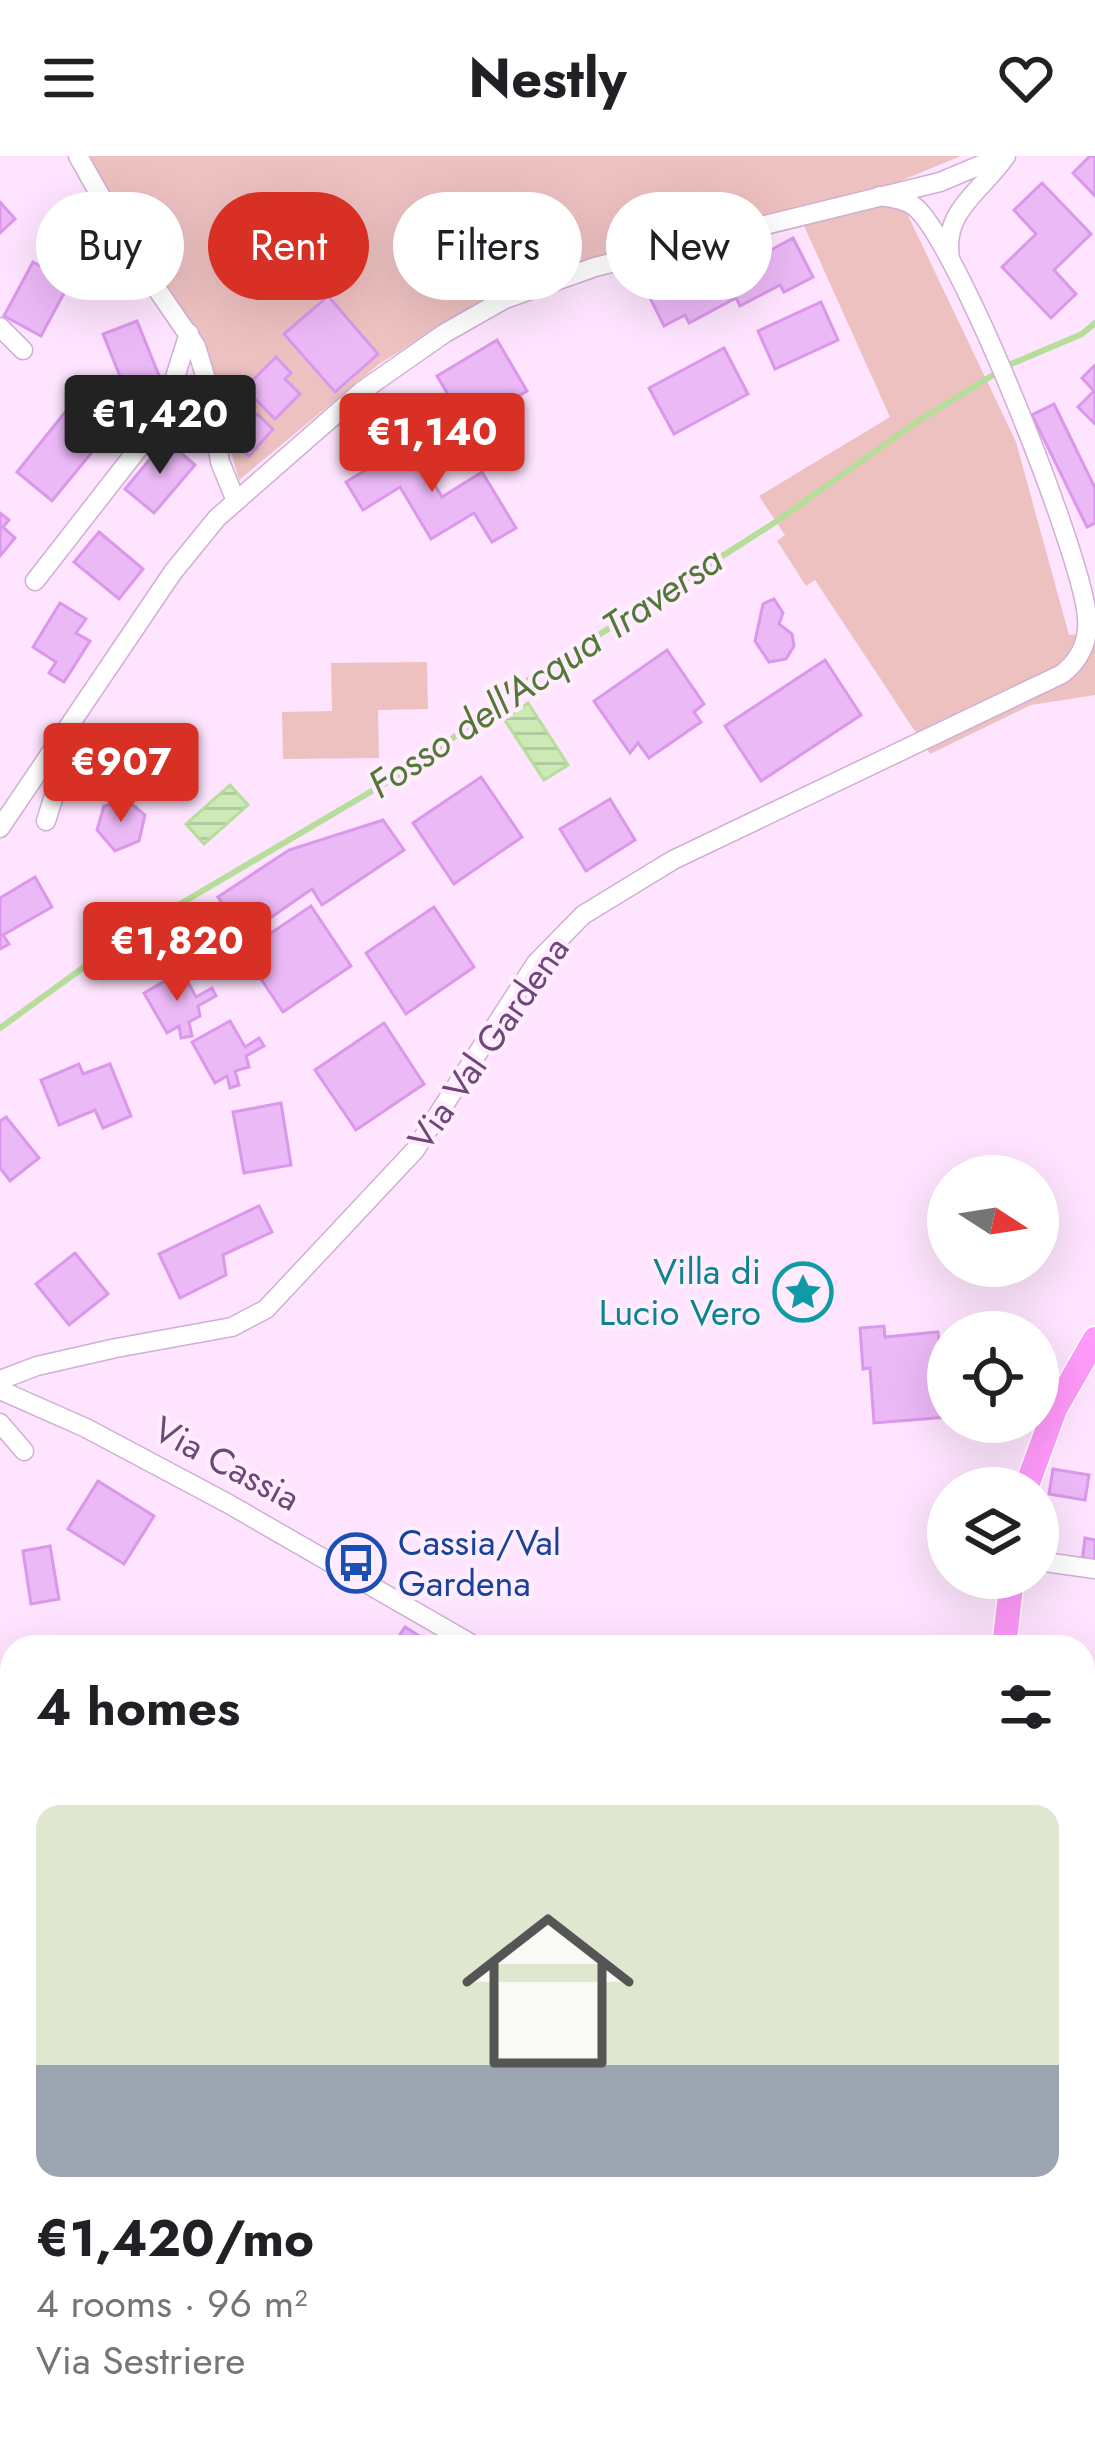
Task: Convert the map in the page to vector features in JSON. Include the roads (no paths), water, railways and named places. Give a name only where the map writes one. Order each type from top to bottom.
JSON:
[{"type":"main road","points":[[1034,1467],[1055,1409],[1095,1339]]},
{"type":"main road","points":[[1005,1635],[1010,1599]]},
{"type":"street","points":[[78,156],[135,256],[189,333],[206,374],[220,462],[236,500]]},
{"type":"street","points":[[0,828],[173,572],[236,500],[381,376],[445,332],[505,298],[658,250],[940,182],[1004,156]]},
{"type":"street","points":[[950,262],[950,224],[1004,156]]},
{"type":"street","points":[[880,196],[914,206],[950,262],[1025,422],[1091,609]]},
{"type":"street","points":[[0,327],[22,350]]},
{"type":"street","points":[[35,581],[141,445],[171,391],[189,333]]},
{"type":"street","points":[[1079,580],[1095,563]]},
{"type":"street","name":"Via Val Gardena","points":[[0,1380],[77,1357],[232,1327],[266,1309],[415,1150],[536,963],[583,915],[674,860],[1062,674],[1081,653],[1091,609]]},
{"type":"street","points":[[46,821],[58,783],[87,740]]},
{"type":"street","points":[[39,771],[58,783]]},
{"type":"street","name":"Via Cassia","points":[[0,1390],[86,1428],[245,1512],[456,1635]]},
{"type":"street","points":[[0,1424],[24,1451]]},
{"type":"street","points":[[1059,1564],[1095,1568]]},
{"type":"waterway","name":"Fosso dell'Acqua Traversa","points":[[0,1028],[131,933],[428,758],[511,691],[774,523],[918,421],[1011,364],[1082,334],[1095,323]]},
{"type":"place","name":"Villa di Lucio Vero","points":[[803,1292]]},
{"type":"place","name":"Cassia/Val Gardena","points":[[356,1563]]}]
